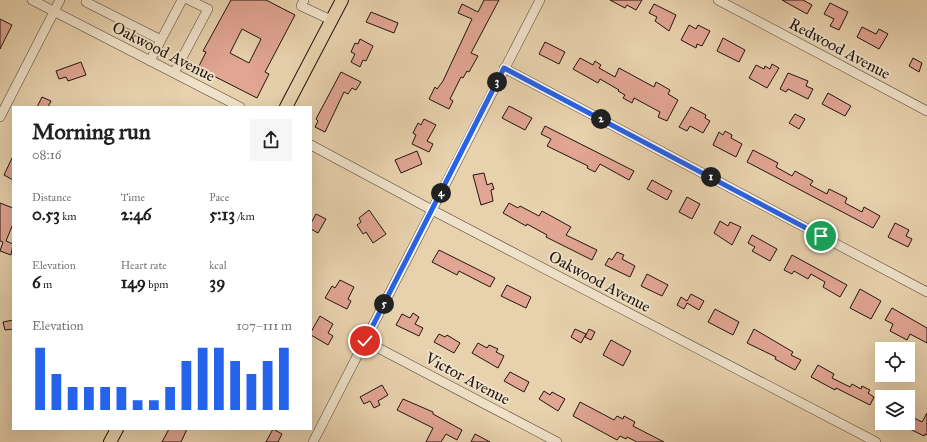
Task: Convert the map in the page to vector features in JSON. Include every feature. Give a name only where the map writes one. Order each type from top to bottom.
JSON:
[{"type":"main road","points":[[287,106],[342,0]]},
{"type":"main road","points":[[110,442],[116,430]]},
{"type":"street","name":"Oakwood Avenue","points":[[32,0],[238,106]]},
{"type":"street","points":[[0,117],[60,0]]},
{"type":"street","points":[[86,0],[86,2],[161,40]]},
{"type":"street","points":[[150,61],[182,0]]},
{"type":"street","points":[[174,73],[208,9],[190,0]]},
{"type":"street","points":[[313,442],[540,0]]},
{"type":"street","name":"Redwood Avenue","points":[[718,0],[927,110]]},
{"type":"street","points":[[300,1],[301,6],[331,20]]},
{"type":"street","points":[[504,68],[927,292]]},
{"type":"street","name":"Oakwood Avenue","points":[[312,146],[432,210],[876,442]]},
{"type":"street","name":"Victor Avenue","points":[[365,341],[558,442]]},
{"type":"building","points":[[231,0],[266,0],[295,15],[265,72],[269,74],[257,98],[198,68],[206,52],[203,51]],"holes":[[[242,29],[261,39],[249,63],[230,53]]]},
{"type":"building","points":[[484,0],[499,0],[471,53],[478,56],[469,72],[467,71],[463,78],[461,77],[450,99],[453,101],[449,109],[429,99],[435,87],[437,89],[443,81],[472,19],[458,13],[462,4],[478,12]]},
{"type":"building","points":[[610,0],[642,0],[636,10],[627,5],[625,8]]},
{"type":"building","points":[[782,0],[803,0],[812,5],[807,14]]},
{"type":"building","points":[[830,3],[848,12],[839,30],[830,26],[834,19],[824,14]]},
{"type":"building","points":[[654,4],[676,15],[669,31],[655,21],[657,17],[649,13]]},
{"type":"building","points":[[371,12],[398,23],[394,33],[366,22]]},
{"type":"building","points":[[0,19],[12,25],[0,49]]},
{"type":"building","points":[[689,25],[696,29],[698,25],[710,31],[702,46],[697,44],[696,48],[681,40]]},
{"type":"building","points":[[862,27],[876,34],[879,29],[888,34],[879,49],[857,37]]},
{"type":"building","points":[[723,38],[745,50],[739,62],[717,51]]},
{"type":"building","points":[[360,39],[373,46],[366,61],[363,60],[360,67],[351,62],[355,54],[351,52],[355,43],[358,44]]},
{"type":"building","points":[[545,42],[565,52],[559,64],[539,54]]},
{"type":"building","points":[[580,58],[593,65],[595,61],[601,65],[599,68],[615,77],[619,68],[654,87],[656,82],[670,90],[668,94],[678,100],[667,121],[658,117],[660,112],[634,98],[632,103],[623,98],[625,95],[618,91],[619,90],[600,79],[598,83],[573,69]]},
{"type":"building","points":[[913,58],[922,63],[919,72],[909,66]]},
{"type":"building","points":[[81,62],[86,75],[68,81],[66,77],[59,79],[56,71]]},
{"type":"building","points":[[772,64],[779,68],[767,88],[749,78],[756,65],[764,69],[765,66],[770,69]]},
{"type":"building","points":[[341,72],[361,82],[356,90],[352,88],[348,94],[344,92],[325,132],[315,127],[318,121],[316,119]]},
{"type":"building","points":[[788,73],[808,81],[806,86],[813,89],[808,99],[788,89],[786,92],[780,89]]},
{"type":"building","points":[[828,93],[851,106],[845,116],[822,104]]},
{"type":"building","points":[[42,97],[51,101],[48,106],[38,106]]},
{"type":"building","points":[[509,106],[532,118],[525,130],[502,118]]},
{"type":"building","points":[[691,107],[706,115],[705,118],[710,121],[703,133],[690,126],[687,131],[679,127]]},
{"type":"building","points":[[795,114],[805,119],[799,129],[789,123]]},
{"type":"building","points":[[424,119],[436,125],[427,141],[433,144],[429,152],[412,144],[416,135],[413,133],[418,123],[421,125]]},
{"type":"building","points":[[545,126],[634,171],[629,180],[600,164],[595,172],[587,168],[588,166],[547,146],[551,139],[541,134]]},
{"type":"building","points":[[725,131],[732,135],[731,138],[742,144],[736,157],[713,145],[719,132],[723,135]]},
{"type":"building","points":[[753,150],[778,163],[776,167],[792,176],[795,171],[813,181],[810,185],[827,194],[829,189],[847,198],[845,203],[862,212],[864,207],[880,216],[873,228],[747,162]]},
{"type":"building","points":[[417,151],[422,164],[401,173],[395,160]]},
{"type":"building","points":[[12,158],[12,179],[4,175]]},
{"type":"building","points":[[484,173],[487,185],[492,183],[494,189],[491,190],[493,201],[481,205],[473,175]]},
{"type":"building","points":[[652,180],[672,191],[667,200],[647,189]]},
{"type":"building","points":[[687,197],[700,204],[692,219],[679,212]]},
{"type":"building","points":[[0,203],[12,208],[12,226],[6,241],[12,244],[11,255],[0,251],[3,242],[0,241]]},
{"type":"building","points":[[509,203],[518,208],[520,206],[539,216],[542,211],[571,227],[566,235],[597,250],[592,260],[546,237],[547,235],[527,224],[526,226],[503,213]]},
{"type":"building","points":[[369,210],[386,234],[373,243],[366,232],[363,234],[357,225],[361,222],[359,218]]},
{"type":"building","points":[[316,214],[326,219],[318,233],[312,230],[312,221]]},
{"type":"building","points":[[720,221],[728,226],[730,222],[741,227],[732,245],[714,233]]},
{"type":"building","points":[[895,223],[909,230],[906,236],[912,239],[908,247],[888,237]]},
{"type":"building","points":[[752,235],[777,249],[770,261],[752,251],[755,247],[748,243]]},
{"type":"building","points":[[439,250],[495,278],[490,287],[459,271],[457,275],[432,262]]},
{"type":"building","points":[[617,252],[624,255],[622,259],[635,266],[630,277],[605,265],[609,258],[612,260]]},
{"type":"building","points":[[792,255],[847,285],[840,297],[823,287],[825,282],[811,274],[808,279],[794,271],[792,274],[784,270]]},
{"type":"building","points":[[647,274],[668,285],[662,296],[641,286]]},
{"type":"building","points":[[340,280],[354,287],[348,299],[351,301],[347,309],[325,298],[332,286],[335,288]]},
{"type":"building","points":[[507,285],[531,297],[526,308],[501,296]]},
{"type":"building","points":[[860,289],[881,301],[871,319],[850,308]]},
{"type":"building","points":[[691,294],[704,301],[699,310],[687,303],[684,309],[677,305],[681,297],[687,301]]},
{"type":"building","points":[[892,308],[927,328],[927,343],[910,334],[907,340],[890,331],[893,324],[885,320]]},
{"type":"building","points":[[715,309],[739,322],[733,335],[708,322]]},
{"type":"building","points":[[413,313],[419,317],[415,324],[423,328],[419,336],[396,325],[402,314],[410,318]]},
{"type":"building","points":[[320,316],[333,324],[328,333],[333,336],[328,345],[312,336],[312,330]]},
{"type":"building","points":[[12,320],[12,329],[5,330],[3,322]]},
{"type":"building","points":[[575,329],[586,334],[581,343],[571,337]]},
{"type":"building","points":[[589,329],[595,332],[591,340],[585,337]]},
{"type":"building","points":[[754,329],[793,352],[791,355],[801,360],[795,370],[775,359],[776,357],[747,343]]},
{"type":"building","points":[[439,334],[445,337],[447,335],[460,343],[454,353],[434,342]]},
{"type":"building","points":[[611,340],[631,351],[623,366],[603,355]]},
{"type":"building","points":[[478,343],[487,348],[489,345],[498,349],[496,352],[504,356],[498,368],[472,353]]},
{"type":"building","points":[[818,365],[834,374],[832,378],[850,387],[852,384],[861,389],[862,386],[870,390],[868,393],[874,397],[870,405],[836,388],[835,390],[811,377]]},
{"type":"building","points":[[510,372],[529,382],[524,392],[504,381]]},
{"type":"building","points":[[382,385],[388,395],[378,401],[380,405],[374,408],[370,401],[364,404],[360,397]]},
{"type":"building","points":[[544,391],[550,395],[552,392],[565,399],[558,411],[539,399]]},
{"type":"building","points":[[403,399],[433,412],[433,414],[462,430],[457,440],[446,434],[441,442],[426,442],[433,428],[397,410]]},
{"type":"building","points":[[580,402],[614,420],[617,416],[623,419],[624,416],[635,422],[633,426],[664,442],[637,442],[627,437],[626,439],[620,436],[617,440],[573,416]]},
{"type":"building","points":[[927,413],[927,435],[925,434],[924,436],[912,430],[915,430],[915,418],[922,422]]},
{"type":"building","points":[[168,430],[187,430],[181,442],[162,442]]},
{"type":"building","points":[[272,430],[282,434],[278,442],[266,442]]},
{"type":"building","points":[[475,434],[490,442],[471,442]]},
{"type":"route","points":[[365,341],[504,68],[821,236]]}]
